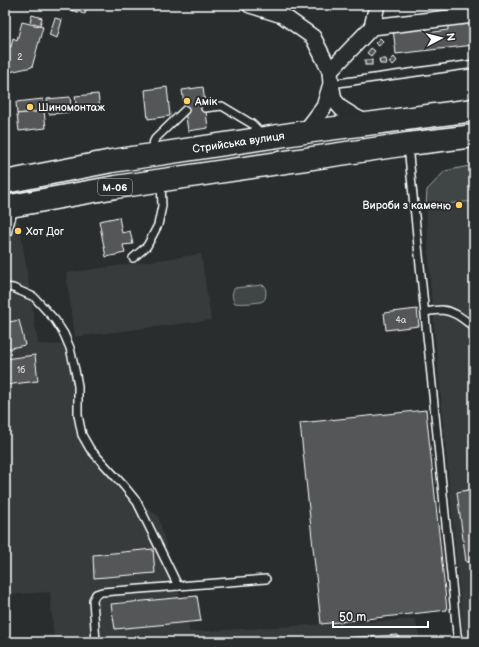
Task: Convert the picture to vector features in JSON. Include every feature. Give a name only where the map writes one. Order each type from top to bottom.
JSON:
[{"type":"highway","name":"Стрийська вулиця","points":[[5,182],[112,161],[305,132],[474,110]]},
{"type":"highway","name":"М-06","points":[[10,206],[161,180],[408,144],[474,136]]},
{"type":"street","points":[[250,5],[282,16],[314,37],[330,77],[334,100],[342,109],[355,117],[371,123]]},
{"type":"street","points":[[305,132],[324,107],[330,77],[372,27],[377,5]]},
{"type":"street","points":[[372,27],[474,15]]},
{"type":"lane","points":[[330,77],[474,64]]},
{"type":"lane","points":[[206,108],[222,106],[252,124],[266,138]]},
{"type":"lane","points":[[148,156],[155,139],[185,110]]},
{"type":"lane","points":[[408,144],[459,642]]},
{"type":"lane","points":[[132,258],[147,246],[158,225],[162,206],[161,180]]},
{"type":"lane","points":[[5,241],[10,206]]},
{"type":"lane","points":[[5,287],[14,288],[34,297],[55,320],[64,334],[70,348],[78,386],[78,415],[82,435],[90,449],[137,502],[178,586]]},
{"type":"lane","points":[[425,312],[441,310],[448,311],[457,315],[474,327]]},
{"type":"lane","points":[[96,642],[93,600],[96,594],[102,592],[266,579]]},
{"type":"shaded area","points":[[474,165],[474,201],[426,206],[427,190],[445,171]]},
{"type":"shaded area","points":[[474,201],[474,639],[464,640],[431,293],[426,206]]},
{"type":"shaded area","points":[[19,220],[38,344],[67,345],[78,425],[119,486],[158,516],[190,632],[415,619],[421,642],[54,642],[50,592],[7,595],[5,582],[5,223]]},
{"type":"shaded area","points":[[201,254],[211,320],[75,337],[66,273]]},
{"type":"shaded area","points":[[265,286],[266,292],[263,301],[254,303],[235,303],[232,293],[235,288]]},
{"type":"building","points":[[56,5],[87,5],[85,14]]},
{"type":"building","points":[[32,15],[42,18],[40,25],[30,22]]},
{"type":"building","points":[[55,18],[62,20],[57,38],[49,35]]},
{"type":"building","points":[[474,19],[474,45],[396,54],[393,29],[426,25],[427,33],[448,30],[448,22]]},
{"type":"building","points":[[22,22],[43,27],[32,67],[5,73],[5,45],[11,47],[13,38],[17,40]]},
{"type":"building","points":[[380,38],[383,41],[379,46],[375,43]]},
{"type":"building","points":[[371,48],[375,51],[371,56],[367,53]]},
{"type":"building","points":[[394,57],[397,61],[392,66],[389,62]]},
{"type":"building","points":[[379,59],[386,59],[387,64],[380,64]]},
{"type":"building","points":[[365,60],[372,60],[372,65],[365,65]]},
{"type":"building","points":[[167,87],[170,116],[148,119],[145,90]]},
{"type":"building","points":[[203,87],[208,128],[188,131],[182,90]]},
{"type":"building","points":[[98,94],[100,109],[77,111],[75,96]]},
{"type":"building","points":[[70,97],[72,112],[49,114],[47,99]]},
{"type":"building","name":"Шиномонтаж","points":[[43,99],[44,111],[17,114],[16,102]]},
{"type":"building","points":[[44,111],[46,128],[19,131],[17,114]]},
{"type":"building","points":[[119,217],[122,233],[130,231],[133,244],[123,245],[125,253],[106,257],[99,221]]},
{"type":"building","points":[[417,309],[419,326],[386,330],[384,313]]},
{"type":"building","points":[[19,320],[25,345],[6,349],[5,323]]},
{"type":"building","points":[[35,355],[38,381],[5,385],[5,359]]},
{"type":"building","points":[[426,410],[447,610],[321,624],[300,423]]},
{"type":"building","points":[[474,489],[474,561],[466,562],[457,492]]},
{"type":"building","points":[[153,549],[155,573],[94,578],[93,555]]},
{"type":"building","points":[[197,596],[201,621],[115,629],[111,604]]},
{"type":"building","points":[[398,635],[399,642],[285,642],[285,641]]},
{"type":"place","name":"Амік","points":[[187,101]]},
{"type":"place","name":"Шиномонтаж","points":[[30,107]]},
{"type":"place","name":"Вироби з каменю","points":[[459,205]]},
{"type":"place","name":"Хот Дог","points":[[18,231]]}]
